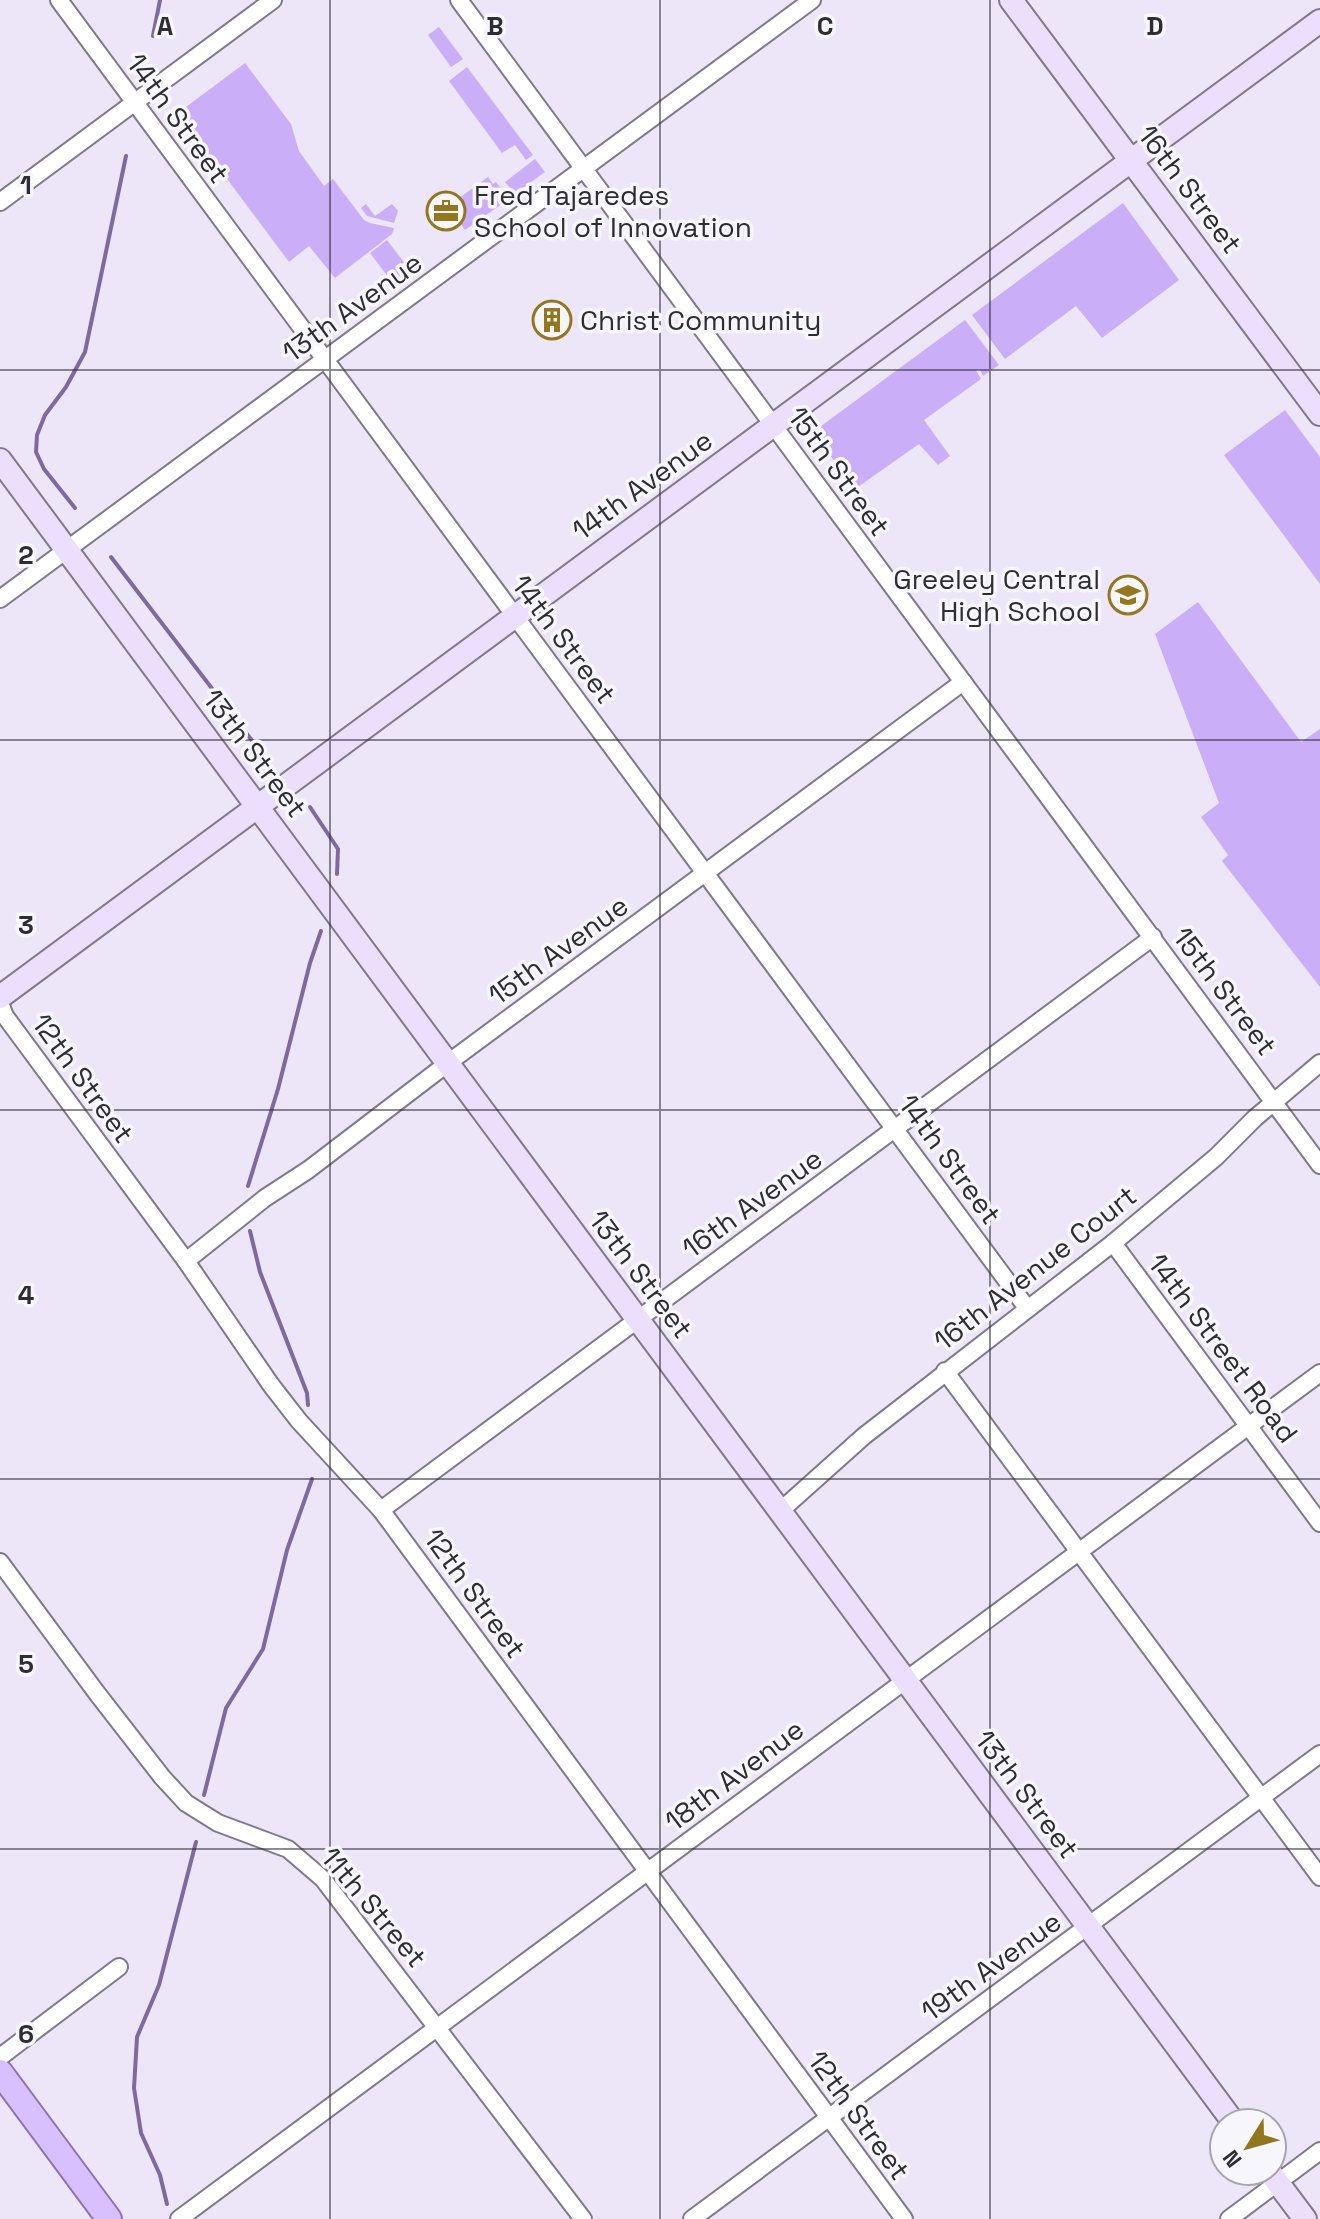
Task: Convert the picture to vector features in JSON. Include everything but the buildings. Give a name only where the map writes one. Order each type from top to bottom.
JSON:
[{"type":"main road","points":[[0,2072],[109,2219]]},
{"type":"street","name":"14th Street","points":[[59,0],[1027,1308]]},
{"type":"street","points":[[0,202],[273,0]]},
{"type":"street","name":"15th Street","points":[[459,0],[1320,1165]]},
{"type":"street","name":"13th Avenue","points":[[0,599],[812,0]]},
{"type":"street","name":"16th Street","points":[[1011,0],[1320,414]]},
{"type":"street","name":"14th Avenue","points":[[0,1000],[1320,21]]},
{"type":"street","name":"13th Street","points":[[0,460],[1222,2107]]},
{"type":"street","name":"15th Avenue","points":[[186,1261],[265,1198],[308,1170],[963,682]]},
{"type":"street","name":"16th Avenue","points":[[381,1510],[1153,937]]},
{"type":"street","name":"12th Street","points":[[0,1000],[5,1016],[186,1261],[299,1421],[381,1510],[904,2219]]},
{"type":"street","name":"16th Avenue Court","points":[[779,1512],[843,1453],[1113,1243],[1216,1157],[1274,1101],[1320,1063]]},
{"type":"street","name":"14th Street Road","points":[[1113,1243],[1320,1523]]},
{"type":"street","points":[[945,1371],[1320,1877]]},
{"type":"street","name":"18th Avenue","points":[[179,2219],[1320,1373]]},
{"type":"street","name":"11th Street","points":[[0,1562],[171,1789],[198,1813],[288,1849],[314,1870],[583,2219]]},
{"type":"street","name":"19th Avenue","points":[[692,2219],[1320,1754]]},
{"type":"street","points":[[0,2057],[119,1967]]},
{"type":"street","points":[[1288,2169],[1320,2151]]},
{"type":"street","points":[[1229,2219],[1263,2187]]},
{"type":"street","points":[[1281,2187],[1305,2219]]},
{"type":"shaded area","points":[[439,27],[463,59],[451,67],[428,35]]},
{"type":"shaded area","points":[[245,63],[291,124],[299,151],[324,186],[333,179],[364,220],[394,228],[392,234],[335,278],[309,246],[289,262],[178,113]]},
{"type":"shaded area","points":[[467,67],[533,155],[526,160],[515,145],[502,153],[449,81]]},
{"type":"shaded area","points":[[535,159],[545,172],[515,194],[505,182]]},
{"type":"shaded area","points":[[488,177],[509,199],[465,230],[456,217],[463,212],[455,201]]},
{"type":"shaded area","points":[[1123,203],[1179,280],[1102,338],[1076,306],[1005,359],[972,315]]},
{"type":"shaded area","points":[[366,204],[375,216],[392,204],[398,211],[394,223],[367,216],[361,208]]},
{"type":"shaded area","points":[[387,240],[409,269],[392,282],[370,253]]},
{"type":"shaded area","points":[[965,320],[999,365],[983,376],[980,370],[976,370],[981,379],[924,420],[950,456],[938,465],[919,444],[855,489],[813,432]]},
{"type":"shaded area","points":[[1285,410],[1320,457],[1320,584],[1224,455]]},
{"type":"shaded area","points":[[1198,602],[1301,742],[1320,729],[1320,987],[1222,861],[1228,855],[1201,817],[1219,803],[1155,634]]},
{"type":"waterway","points":[[153,36],[160,0]]},
{"type":"waterway","points":[[75,508],[44,469],[36,452],[37,435],[45,415],[66,387],[85,352],[126,156]]},
{"type":"waterway","points":[[111,557],[270,764]]},
{"type":"waterway","points":[[310,807],[338,849],[337,874]]},
{"type":"waterway","points":[[248,1186],[321,931]]},
{"type":"waterway","points":[[250,1231],[260,1272],[307,1393],[308,1405]]},
{"type":"waterway","points":[[204,1795],[226,1708],[263,1649],[287,1550],[312,1479]]},
{"type":"waterway","points":[[167,2204],[160,2175],[141,2133],[134,2088],[137,2037],[159,1985],[196,1842]]},
{"type":"place","name":"Fred Tajaredes School of Innovation","points":[[446,211]]},
{"type":"place","name":"Christ Community","points":[[552,320]]},
{"type":"place","name":"Greeley Central High School","points":[[1128,595]]}]
